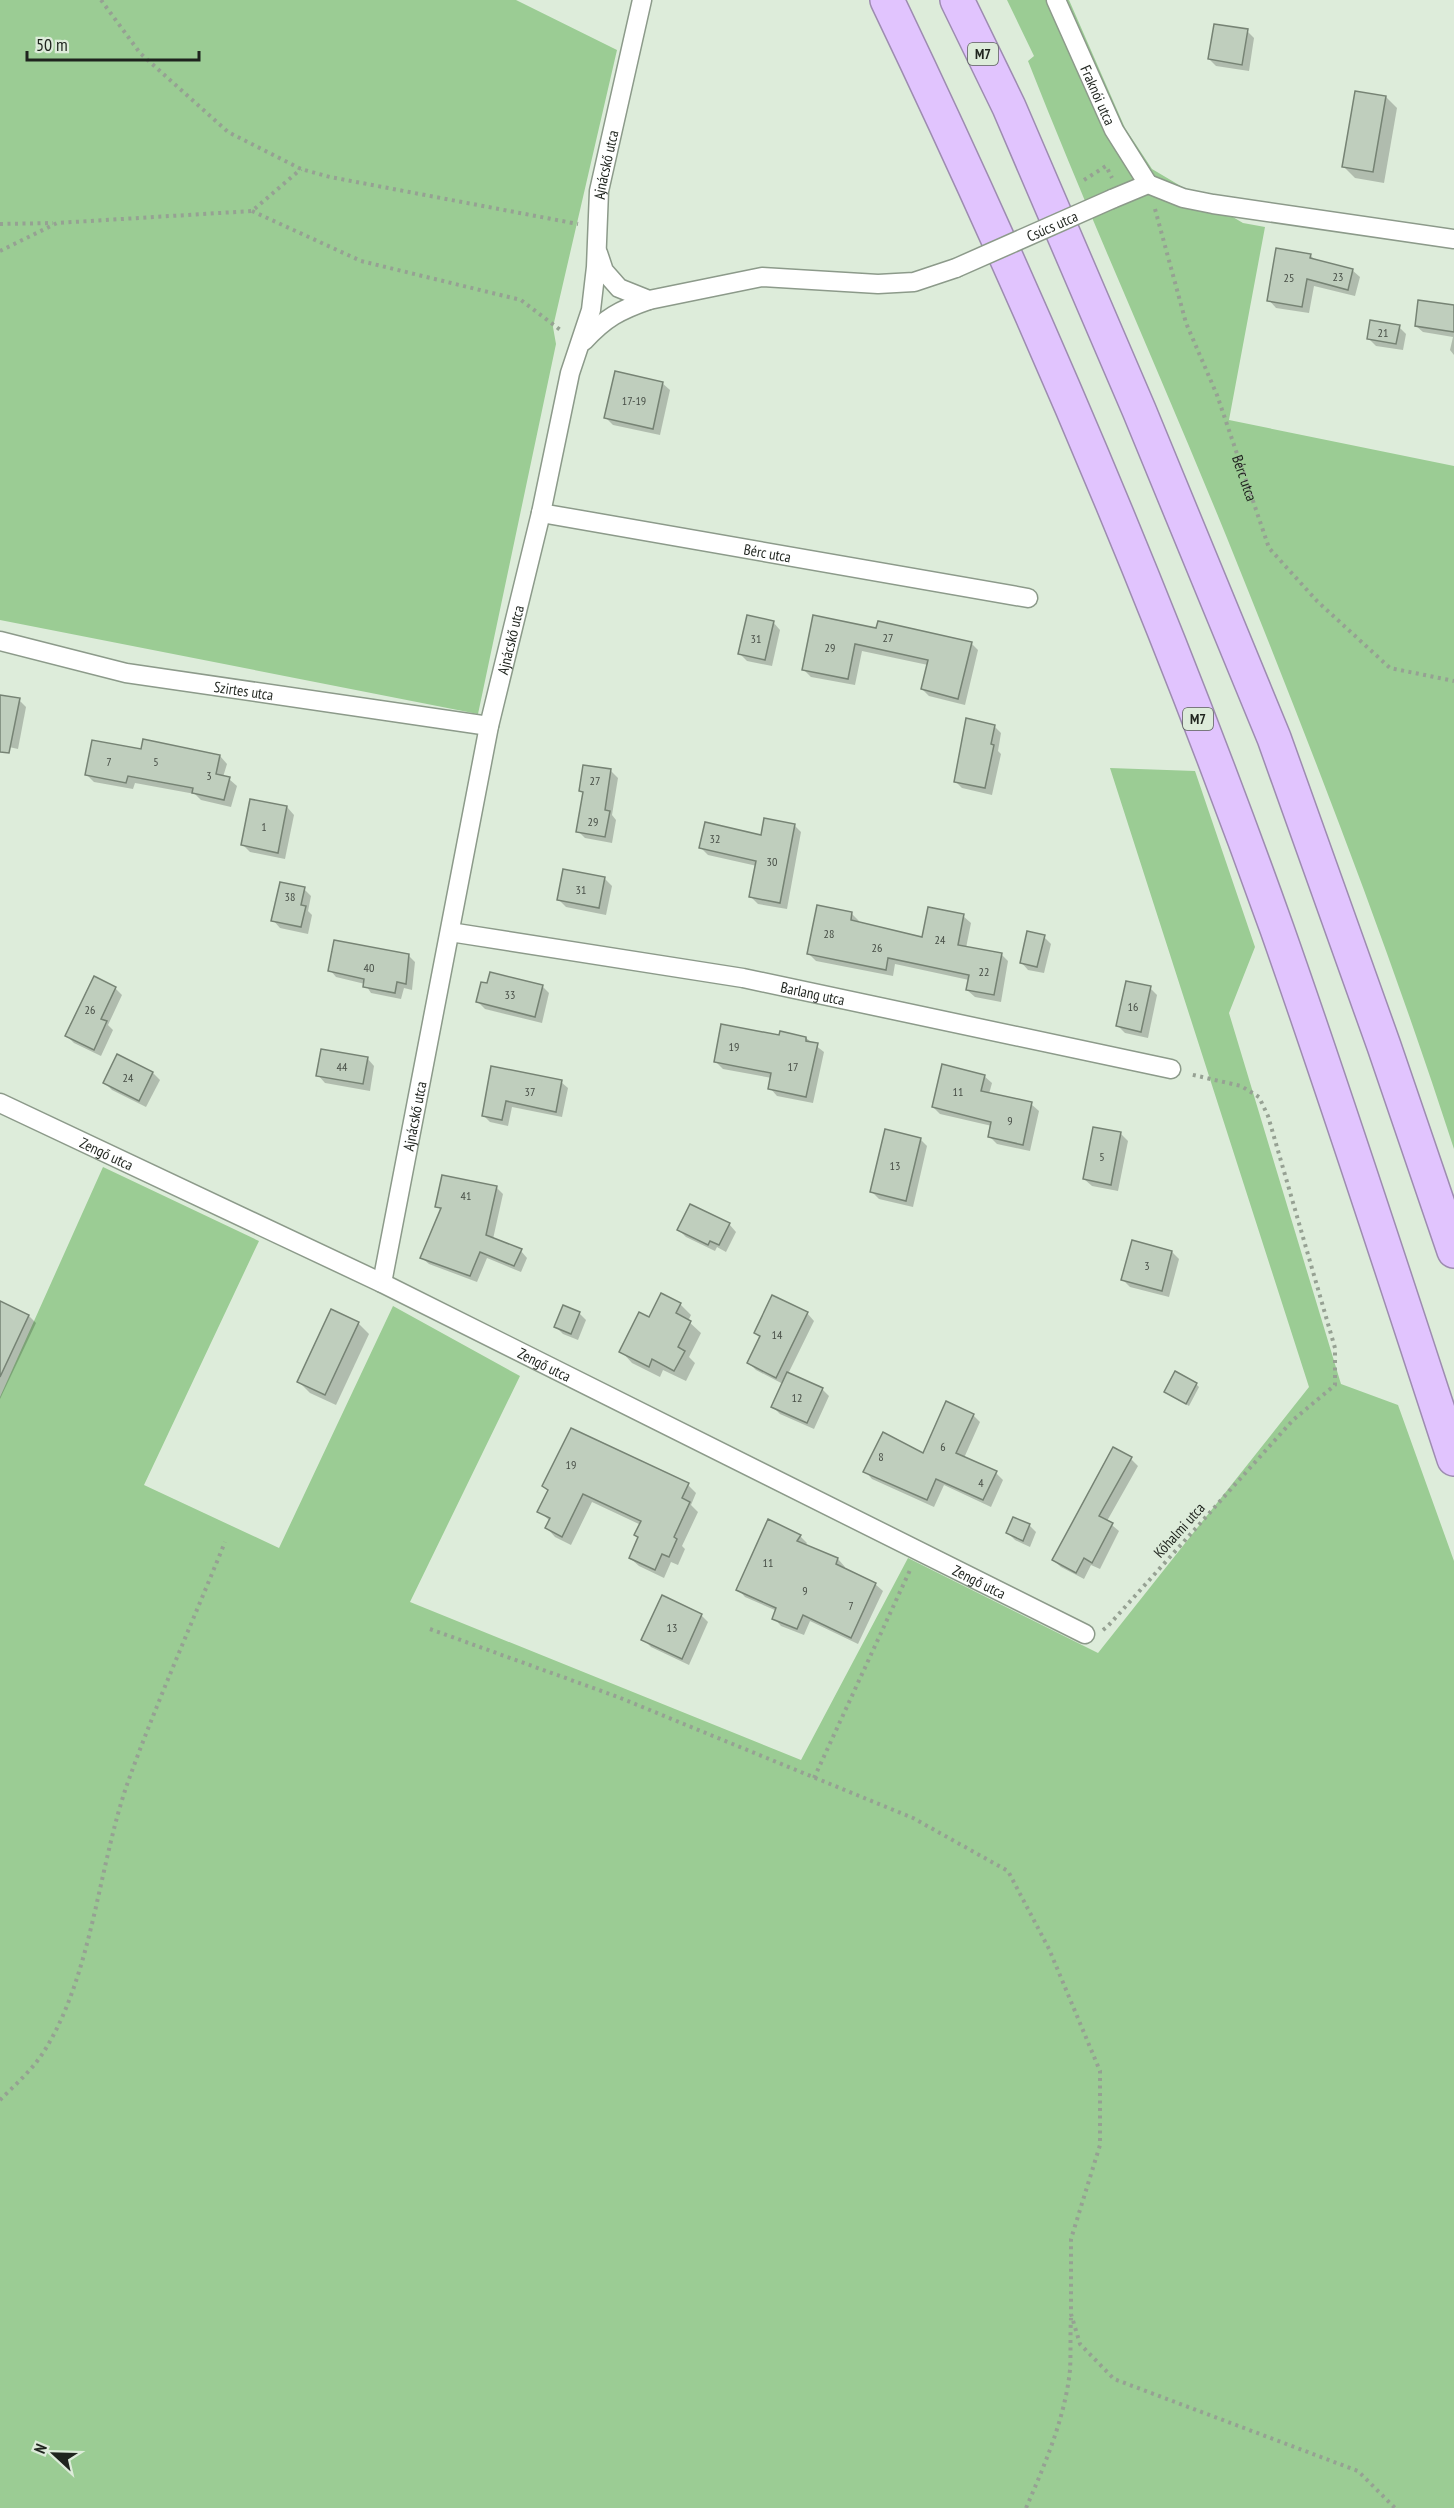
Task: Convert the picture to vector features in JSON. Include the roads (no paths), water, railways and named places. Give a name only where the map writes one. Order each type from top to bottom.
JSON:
[{"type":"highway","name":"M7","points":[[887,0],[971,174],[1072,407],[1144,581],[1275,926],[1335,1098],[1454,1459]]},
{"type":"highway","name":"M7","points":[[957,0],[1009,107],[1139,410],[1274,738],[1388,1056],[1454,1251]]},
{"type":"street","name":"Ajnácskő utca","points":[[382,1283],[489,726],[541,513],[570,374],[591,310],[597,248],[599,191],[642,0]]},
{"type":"street","name":"Fraknói utca","points":[[1056,0],[1114,130],[1148,184]]},
{"type":"street","name":"Csúcs utca","points":[[581,345],[602,322],[622,310],[649,300],[762,277],[878,284],[914,282],[956,268],[1113,190],[1148,184]]},
{"type":"street","points":[[1148,184],[1184,198],[1213,204],[1454,239]]},
{"type":"street","points":[[597,248],[604,271],[619,288],[649,300]]},
{"type":"street","name":"Bérc utca","points":[[541,513],[1028,598]]},
{"type":"street","name":"Szirtes utca","points":[[0,641],[126,673],[489,726]]},
{"type":"street","name":"Barlang utca","points":[[450,932],[743,978],[1171,1069]]},
{"type":"street","name":"Zengő utca","points":[[0,1103],[382,1283],[1085,1634]]}]
